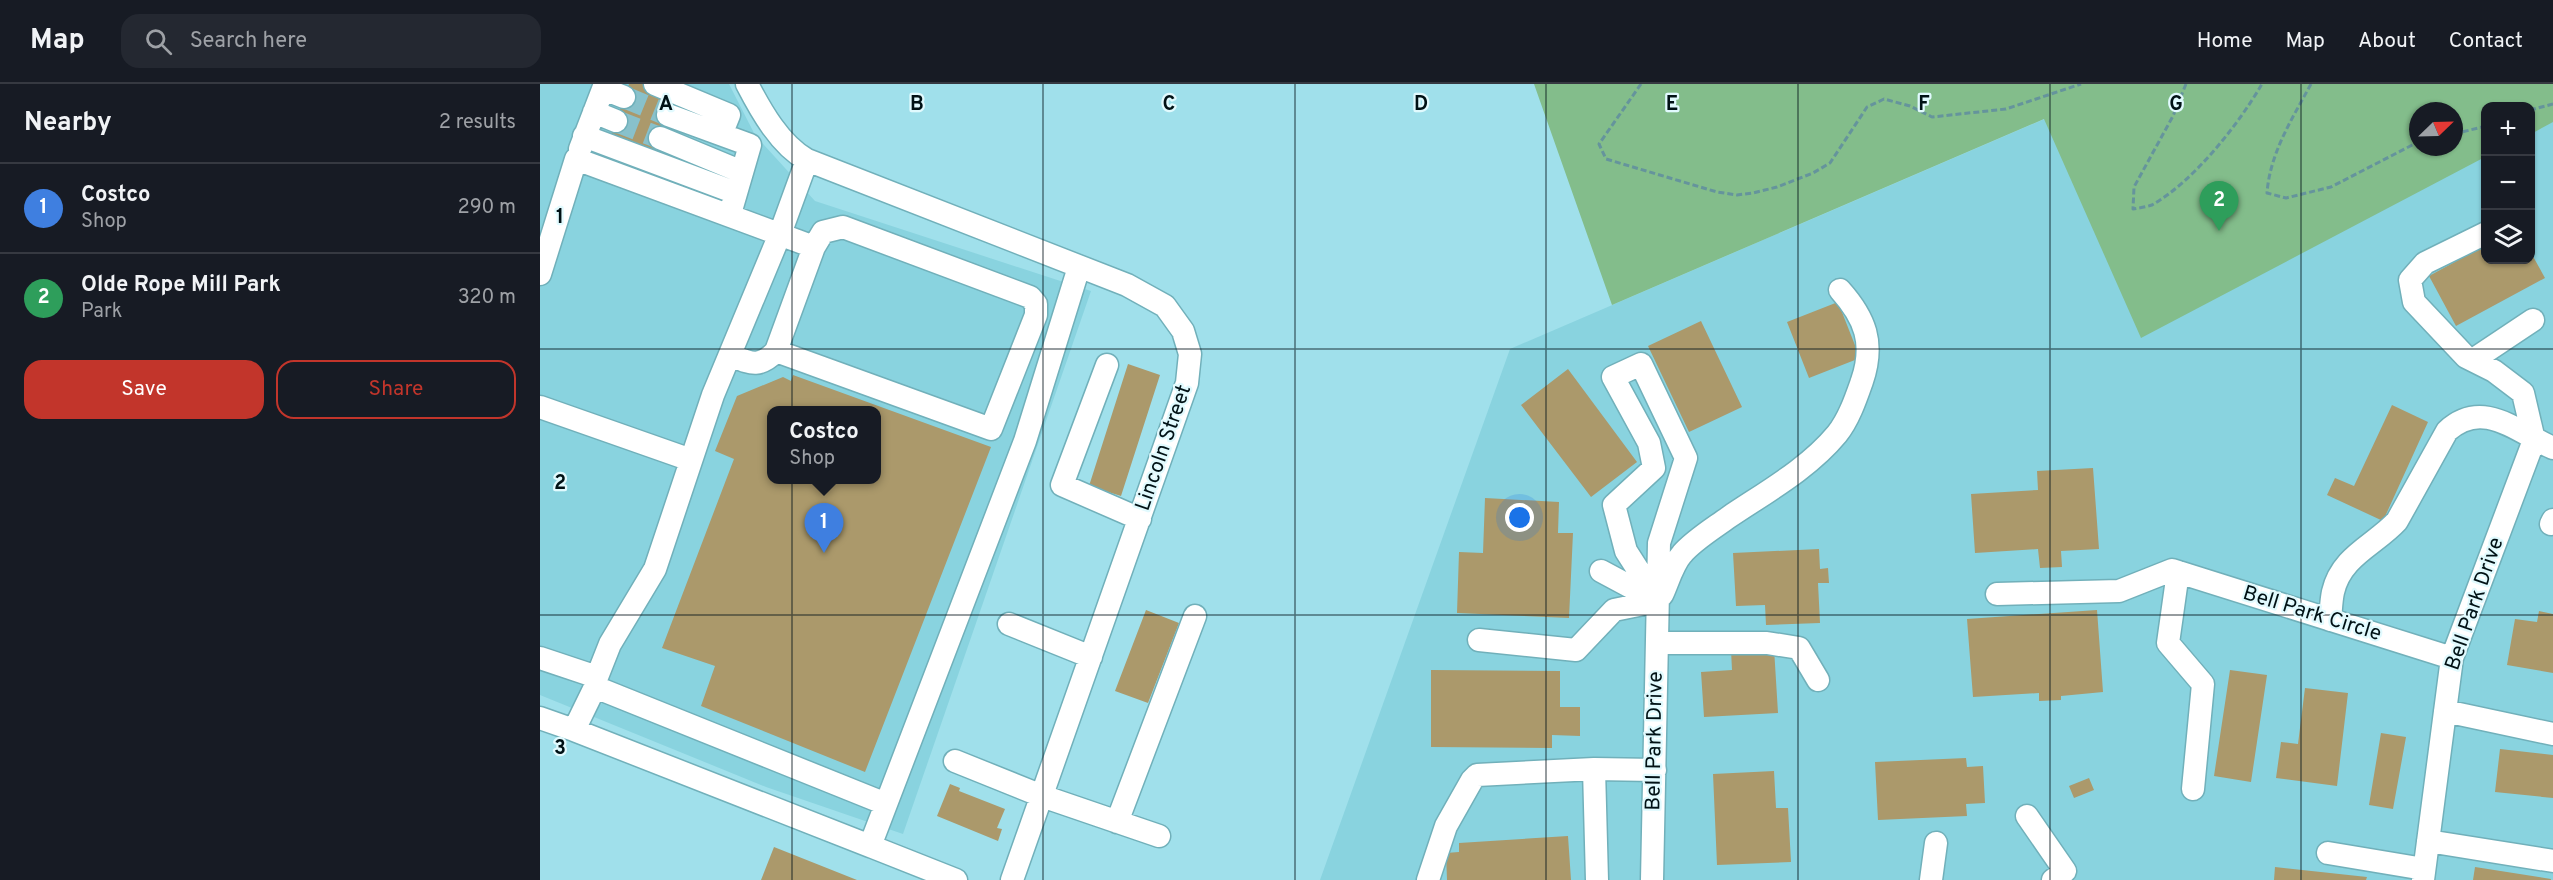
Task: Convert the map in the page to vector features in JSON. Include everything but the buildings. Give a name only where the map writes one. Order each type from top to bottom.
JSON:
[{"type":"street","points":[[655,84],[729,115],[729,132]]},
{"type":"street","name":"Lincoln Street","points":[[747,84],[772,125],[795,153],[807,160],[1127,285],[1165,306],[1183,331],[1190,354],[1188,383],[1012,880]]},
{"type":"street","points":[[540,274],[576,159],[609,106],[741,177]]},
{"type":"street","points":[[730,216],[741,177],[750,145],[729,132],[664,126],[741,177]]},
{"type":"street","points":[[576,159],[814,247]]},
{"type":"street","points":[[574,730],[610,644],[655,569],[713,395],[780,234],[807,160]]},
{"type":"street","points":[[730,355],[754,364],[768,360],[776,351],[814,247],[823,232],[843,227],[1030,297],[1036,304],[1036,315],[991,429]]},
{"type":"street","points":[[2481,235],[2425,263],[2410,280],[2414,302],[2466,357],[2494,371],[2523,393],[2544,444]]},
{"type":"street","points":[[870,846],[1025,441],[1079,267]]},
{"type":"street","points":[[1658,601],[1682,555],[1716,526],[1812,460],[1838,432],[1856,399],[1870,350],[1865,326],[1853,304],[1840,290]]},
{"type":"street","points":[[2473,360],[2533,320]]},
{"type":"street","points":[[776,351],[1025,441]]},
{"type":"street","name":"Bell Park Drive","points":[[1652,880],[1655,770],[1657,643],[1658,601],[1659,543],[1686,458],[1641,364],[1613,377],[1649,443],[1654,468],[1614,505],[1626,551],[1658,601]]},
{"type":"street","points":[[1107,365],[1062,486],[1140,519]]},
{"type":"street","points":[[542,412],[691,460]]},
{"type":"street","points":[[2330,620],[2333,591],[2342,568],[2397,521],[2447,431],[2458,421],[2474,416],[2492,417],[2544,444]]},
{"type":"street","name":"Bell Park Drive","points":[[2423,874],[2452,657],[2544,444]]},
{"type":"street","points":[[1601,571],[1658,601]]},
{"type":"street","points":[[1997,594],[2120,591],[2175,571],[2168,643],[2204,684],[2193,789]]},
{"type":"street","name":"Bell Park Circle","points":[[2175,571],[2452,657]]},
{"type":"street","points":[[1479,640],[1576,650],[1614,610],[1658,601]]},
{"type":"street","points":[[1117,822],[1195,616]]},
{"type":"street","points":[[1009,624],[1091,657]]},
{"type":"street","points":[[1657,643],[1767,643],[1799,648],[1818,680]]},
{"type":"street","points":[[540,658],[886,804]]},
{"type":"street","points":[[2445,711],[2553,734]]},
{"type":"street","points":[[540,718],[956,880]]},
{"type":"street","points":[[955,761],[1042,796],[1159,837]]},
{"type":"street","points":[[1428,880],[1446,826],[1477,775],[1594,769],[1655,770]]},
{"type":"street","points":[[1594,769],[1597,880]]},
{"type":"street","points":[[2027,816],[2065,871],[2053,880]]},
{"type":"street","points":[[2428,841],[2553,861]]},
{"type":"street","points":[[1931,880],[1936,843]]},
{"type":"street","points":[[2328,853],[2423,874]]},
{"type":"path","points":[[1641,84],[1599,144],[1606,159],[1717,192],[1737,195],[1777,187],[1813,173],[1830,163],[1867,107],[1884,99],[1910,106],[1932,117],[2006,110],[2081,84]]},
{"type":"path","points":[[2186,84],[2173,116],[2134,187],[2133,209],[2150,206],[2197,168],[2229,131],[2262,84]]},
{"type":"path","points":[[2311,84],[2271,163],[2267,193],[2286,198],[2331,187],[2409,147]]},
{"type":"path","points":[[2535,109],[2553,104]]},
{"type":"path","points":[[2463,132],[2481,127]]},
{"type":"shaded area","points":[[540,84],[729,84],[755,135],[815,201],[1091,291],[903,834],[766,787],[540,695]]},
{"type":"shaded area","points":[[2126,84],[2290,233],[2481,151],[2481,264],[2535,264],[2535,127],[2553,120],[2553,880],[1320,880],[1510,349]]},
{"type":"green space","points":[[1534,84],[2553,84],[2553,122],[2535,132],[2535,102],[2481,102],[2481,159],[2141,338],[2044,119],[1612,305]]},
{"type":"tunnel","points":[[624,97],[668,115]]},
{"type":"tunnel","points":[[616,121],[660,138]]},
{"type":"place","name":"Olde Rope Mill Park","points":[[2219,231]]},
{"type":"place","name":"Costco","points":[[824,553]]}]
